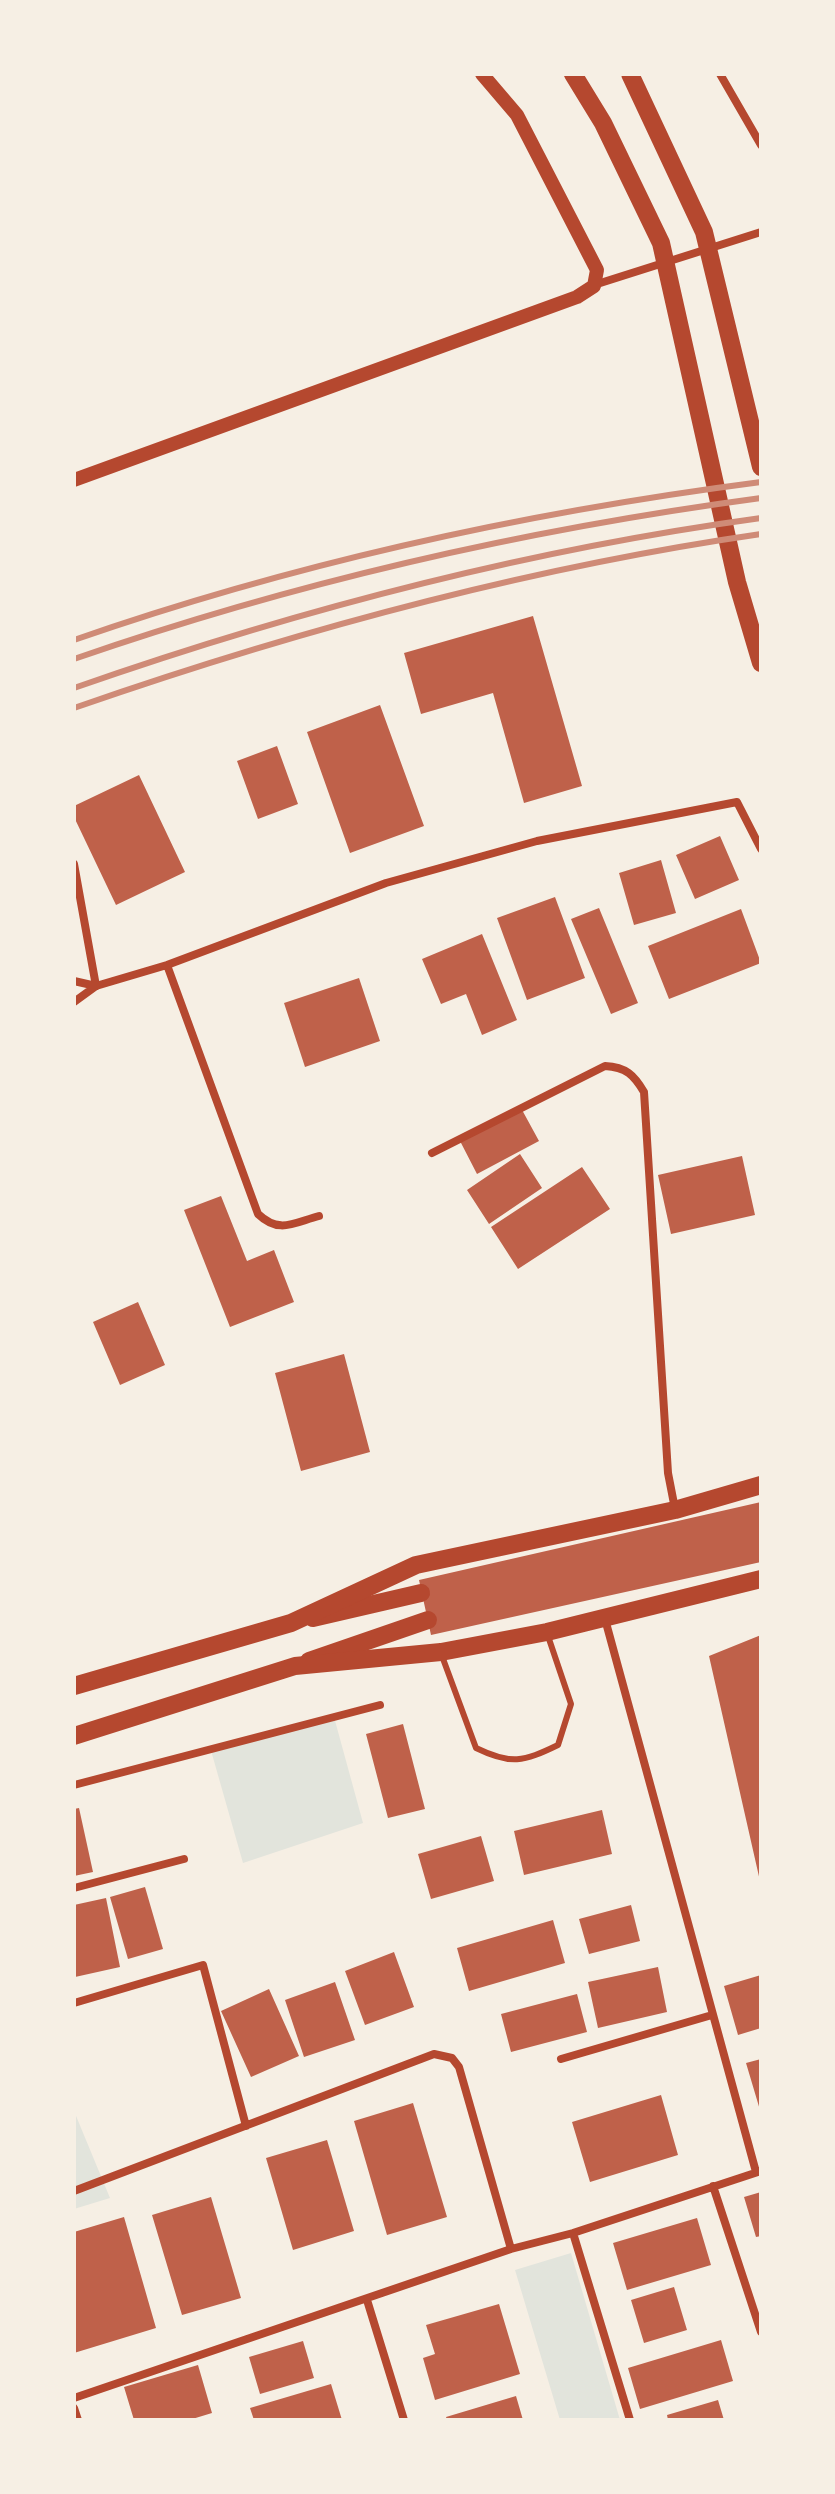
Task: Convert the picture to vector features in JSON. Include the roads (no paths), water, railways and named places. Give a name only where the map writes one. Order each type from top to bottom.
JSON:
[{"type":"main road","points":[[573,74],[603,123],[661,243],[737,582],[761,663]]},
{"type":"main road","points":[[630,74],[704,232],[761,467]]},
{"type":"main road","points":[[291,1623],[416,1565],[675,1510],[761,1485]]},
{"type":"main road","points":[[295,1666],[441,1652],[605,1619],[761,1579]]},
{"type":"main road","points":[[74,1686],[291,1623],[421,1593]]},
{"type":"main road","points":[[74,1736],[428,1620]]},
{"type":"street","points":[[482,74],[517,115],[597,270],[594,286]]},
{"type":"street","points":[[720,74],[761,145]]},
{"type":"street","points":[[74,480],[577,297],[594,286],[761,232]]},
{"type":"street","points":[[74,1002],[96,986],[167,965],[386,883],[537,841],[737,802],[761,849]]},
{"type":"street","points":[[74,864],[96,986]]},
{"type":"street","points":[[167,965],[258,1214],[271,1226],[278,1227],[319,1216]]},
{"type":"street","points":[[74,981],[96,986]]},
{"type":"street","points":[[432,1153],[605,1066],[621,1067],[635,1077],[644,1092],[668,1473],[675,1510]]},
{"type":"street","points":[[74,2398],[511,2249],[573,2233],[759,2172],[712,2015],[605,1619]]},
{"type":"street","points":[[74,1785],[380,1705]]},
{"type":"street","points":[[74,1888],[184,1859]]},
{"type":"street","points":[[74,2003],[203,1965],[246,2126]]},
{"type":"street","points":[[561,2059],[712,2015]]},
{"type":"street","points":[[74,2191],[434,2054],[452,2058],[459,2067],[511,2249]]},
{"type":"street","points":[[713,2186],[761,2332]]},
{"type":"street","points":[[573,2233],[630,2420]]},
{"type":"street","points":[[367,2300],[404,2420]]},
{"type":"street","points":[[74,2408],[78,2420]]},
{"type":"lane","points":[[441,1652],[476,1748],[501,1760],[529,1759],[558,1745],[571,1704],[547,1632]]},
{"type":"railway","points":[[74,640],[242,587],[413,543],[587,509],[761,482]]},
{"type":"railway","points":[[74,659],[242,606],[414,561],[587,525],[761,498]]},
{"type":"railway","points":[[74,688],[243,633],[413,586],[586,547],[761,518]]},
{"type":"railway","points":[[74,708],[243,653],[413,604],[586,565],[761,534]]}]
